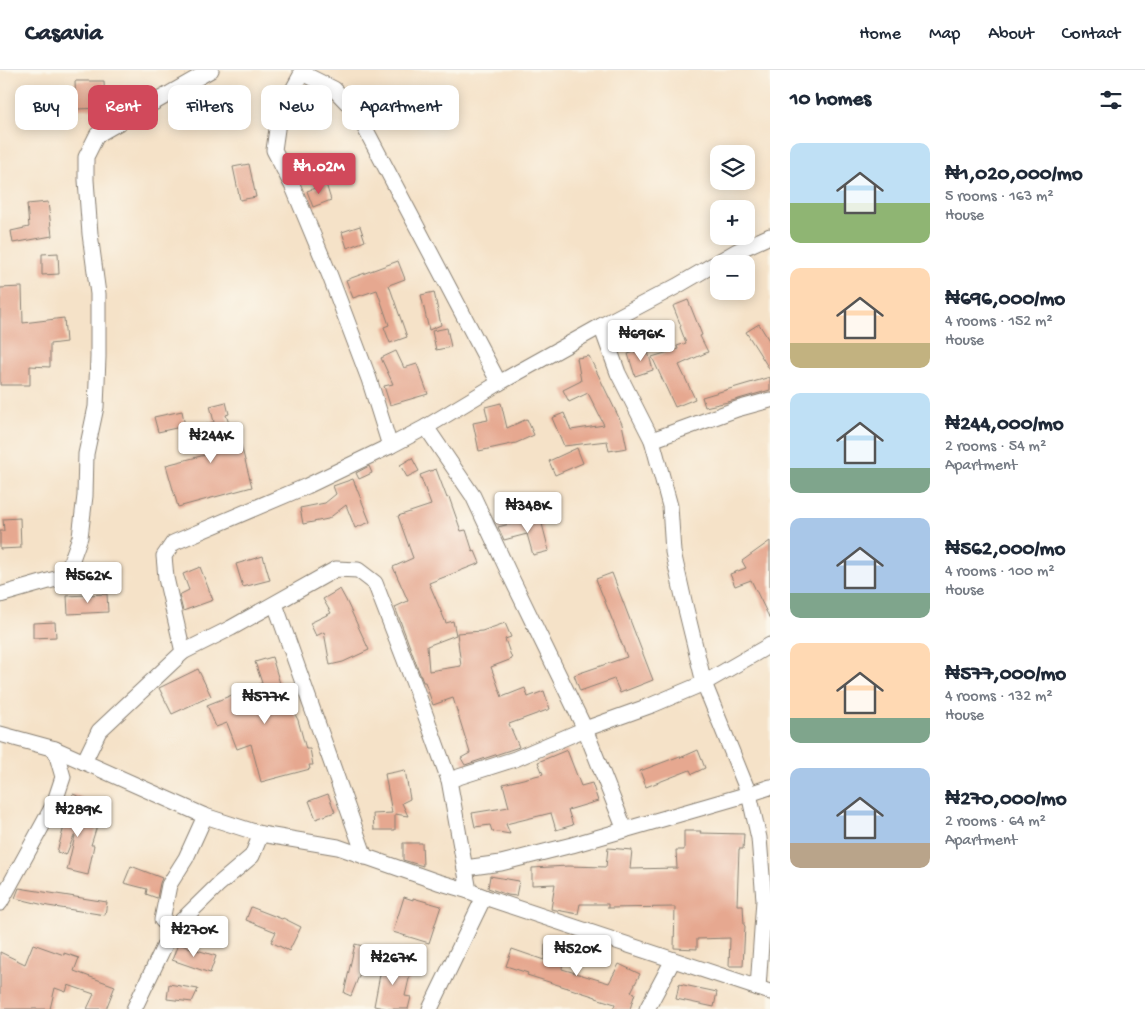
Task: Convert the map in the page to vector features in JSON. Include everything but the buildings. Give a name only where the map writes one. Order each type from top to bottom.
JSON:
[{"type":"street","points":[[0,594],[66,576],[80,537],[86,454],[96,407],[98,357],[98,294],[90,234],[86,157],[97,135],[211,70]]},
{"type":"street","points":[[390,446],[369,379],[330,276],[293,187],[274,150],[279,115],[301,71],[334,89],[357,114],[499,383]]},
{"type":"street","points":[[183,652],[166,578],[164,556],[173,542],[307,486],[390,446],[601,326],[677,286],[737,251],[770,236]]},
{"type":"street","points":[[0,734],[55,749],[205,816],[261,834],[338,847],[764,990],[764,900],[759,838],[749,794],[704,683],[673,552],[670,506],[652,440],[618,373],[601,326]]},
{"type":"street","points":[[652,440],[737,409],[770,400]]},
{"type":"street","points":[[426,427],[473,496],[585,729],[625,830]]},
{"type":"street","points":[[84,762],[99,731],[183,652],[275,604],[336,569],[358,570],[375,583],[449,780],[469,891]]},
{"type":"street","points":[[275,604],[366,856]]},
{"type":"street","points":[[449,780],[515,759],[585,729],[652,705],[704,683],[770,645]]},
{"type":"street","points":[[0,903],[54,804],[63,777],[55,749]]},
{"type":"street","points":[[465,868],[501,862],[572,845],[770,787]]},
{"type":"street","points":[[172,930],[162,920],[169,885],[186,858],[205,816]]},
{"type":"street","points":[[134,1009],[172,930],[219,884],[252,856],[261,834]]},
{"type":"street","points":[[430,1009],[484,897]]},
{"type":"street","points":[[647,1009],[673,960]]}]
